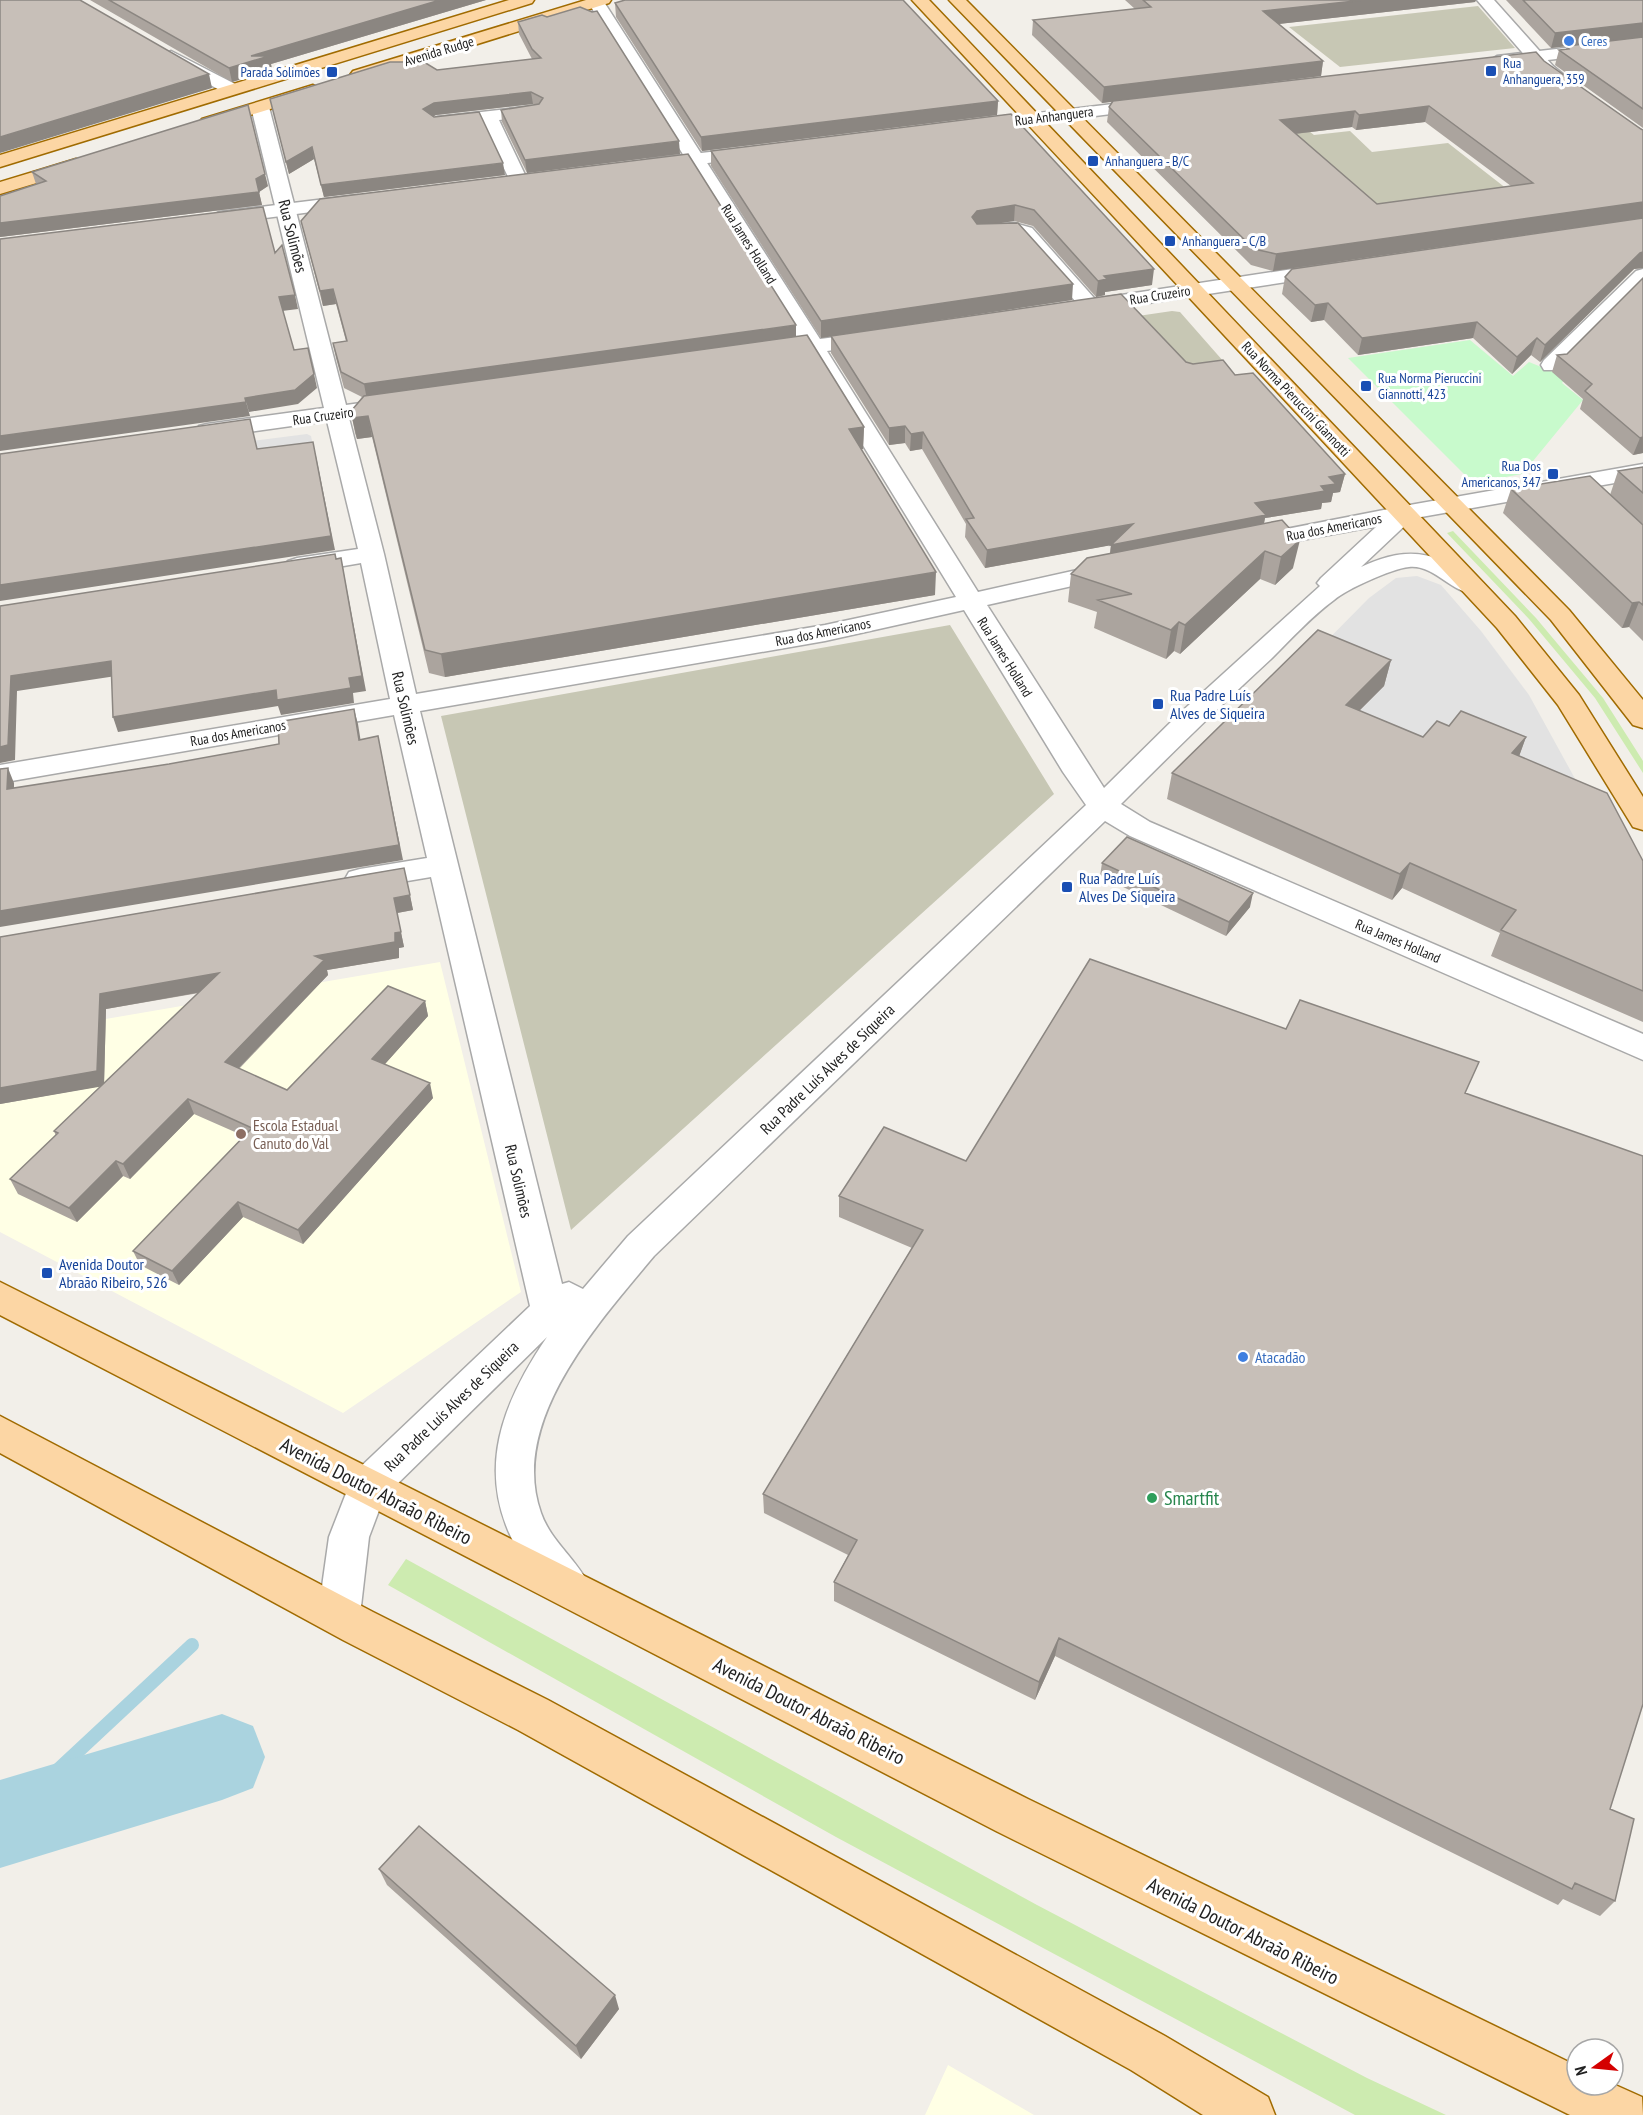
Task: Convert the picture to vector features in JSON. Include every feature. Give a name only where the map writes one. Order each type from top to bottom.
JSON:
[{"type":"main road","name":"Avenida Rudge","points":[[0,161],[526,0]]},
{"type":"main road","name":"Rua Norma Pieruccini Giannotti","points":[[920,0],[1506,622],[1569,701],[1643,820]]},
{"type":"main road","points":[[957,0],[1567,623],[1643,719]]},
{"type":"main road","name":"Avenida Rudge","points":[[192,128],[600,1]]},
{"type":"main road","points":[[0,188],[90,160]]},
{"type":"main road","name":"Avenida Doutor Abraão Ribeiro","points":[[0,1297],[571,1590],[1345,1982],[1624,2115]]},
{"type":"main road","points":[[0,1433],[339,1615],[533,1715],[1149,2053],[1250,2115]]},
{"type":"street","points":[[1485,0],[1547,69],[1578,93]]},
{"type":"street","name":"Rua James Holland","points":[[600,1],[1077,772],[1102,806],[1140,829],[1643,1048]]},
{"type":"street","points":[[1480,64],[1643,44]]},
{"type":"street","points":[[160,50],[231,89]]},
{"type":"street","name":"Rua Anhanguera","points":[[956,128],[1167,102]]},
{"type":"street","name":"Rua Solimões","points":[[260,107],[372,554],[405,705],[550,1311]]},
{"type":"street","points":[[436,122],[533,111]]},
{"type":"street","points":[[488,116],[519,181]]},
{"type":"street","points":[[635,167],[769,150]]},
{"type":"street","points":[[496,184],[542,178]]},
{"type":"street","points":[[196,221],[371,199]]},
{"type":"street","points":[[983,233],[1014,230],[1025,232],[1090,306]]},
{"type":"street","name":"Rua Cruzeiro","points":[[1067,309],[1351,266]]},
{"type":"street","points":[[1552,365],[1643,275]]},
{"type":"street","points":[[751,356],[893,335]]},
{"type":"street","name":"Rua Cruzeiro","points":[[187,434],[421,402]]},
{"type":"street","name":"Rua dos Americanos","points":[[1221,549],[1404,513],[1643,471]]},
{"type":"street","points":[[1578,482],[1597,500]]},
{"type":"street","name":"Rua Padre Luís Alves de Siqueira","points":[[571,1590],[546,1562],[524,1517],[515,1493],[515,1455],[522,1420],[536,1388],[589,1309],[641,1246],[1102,806],[1190,719],[1326,593],[1337,574],[1404,513]]},
{"type":"street","points":[[270,570],[372,554]]},
{"type":"street","name":"Rua Padre Luís Alves de Siqueira","points":[[1326,593],[1382,567],[1409,559],[1438,566],[1474,588]]},
{"type":"street","name":"Rua dos Americanos","points":[[0,774],[825,633],[1138,565]]},
{"type":"street","points":[[331,884],[443,865]]},
{"type":"street","name":"Rua Padre Luís Alves de Siqueira","points":[[339,1615],[349,1537],[368,1486],[550,1311],[641,1246]]},
{"type":"shaded area","points":[[1478,6],[1515,48],[1340,67],[1289,27]]},
{"type":"shaded area","points":[[1276,105],[1314,135],[1350,131],[1372,152],[1448,143],[1516,196],[1374,216],[1250,107]]},
{"type":"shaded area","points":[[1172,311],[1180,312],[1231,370],[1164,381],[1131,317]]},
{"type":"shaded area","points":[[307,434],[311,436],[315,455],[241,465],[237,443]]},
{"type":"shaded area","points":[[1417,576],[1441,585],[1481,631],[1529,695],[1595,815],[1284,684],[1369,598],[1396,578]]},
{"type":"shaded area","points":[[950,625],[1054,794],[571,1230],[441,716]]},
{"type":"shaded area","name":"Escola Estadual Canuto do Val","points":[[440,962],[521,1292],[343,1413],[0,1232],[0,1037]]},
{"type":"shaded area","points":[[948,2065],[1034,2115],[925,2115]]},
{"type":"green space","points":[[1470,340],[1513,376],[1529,362],[1566,377],[1562,383],[1583,400],[1533,461],[1544,470],[1473,483],[1348,358]]},
{"type":"green space","points":[[1453,531],[1536,618],[1603,698],[1643,761],[1643,773],[1595,698],[1529,619],[1447,533]]},
{"type":"green space","points":[[406,1559],[1037,1905],[1367,2078],[1446,2115],[1355,2115],[836,1837],[388,1585]]},
{"type":"building","points":[[0,0],[80,0],[209,74],[0,137]]},
{"type":"building","points":[[109,0],[440,0],[251,56],[269,56],[229,68]]},
{"type":"building","points":[[625,0],[903,0],[998,101],[701,137],[615,3]]},
{"type":"building","points":[[1143,0],[1364,0],[1263,11],[1323,61],[1104,87],[1033,20],[1151,7]]},
{"type":"building","points":[[1523,0],[1643,0],[1643,23],[1555,33]]},
{"type":"building","points":[[580,7],[592,12],[597,11],[679,141],[525,160],[501,110],[539,104],[543,98],[531,92],[434,103],[423,109],[434,117],[479,112],[503,163],[321,185],[312,147],[286,162],[270,99],[390,62],[424,62],[437,70],[541,58],[532,49],[518,22],[542,15],[547,17]]},
{"type":"building","points":[[1643,37],[1643,109],[1559,50],[1569,49],[1567,46]]},
{"type":"building","points":[[1536,52],[1544,61],[1643,130],[1643,202],[1276,254],[1254,249],[1109,107],[1113,101]],"holes":[[[1429,106],[1533,183],[1377,204],[1280,120],[1355,111],[1359,115]]]},
{"type":"building","points":[[248,105],[265,174],[256,179],[259,192],[0,223],[0,196],[46,181],[32,172]]},
{"type":"building","points":[[1011,114],[1154,269],[1104,276],[1107,279],[1098,281],[1034,210],[1015,205],[977,211],[972,217],[977,224],[1018,223],[1073,284],[821,321],[711,151]]},
{"type":"building","points":[[688,154],[796,325],[364,384],[341,372],[333,343],[347,341],[333,289],[320,291],[301,221],[320,199]]},
{"type":"building","points":[[263,207],[275,253],[282,245],[295,295],[279,297],[294,350],[308,348],[314,374],[295,390],[245,398],[246,402],[0,436],[0,239]]},
{"type":"building","points":[[1643,218],[1643,252],[1545,345],[1537,338],[1517,357],[1477,322],[1362,338],[1328,303],[1315,305],[1285,277],[1292,269]]},
{"type":"building","points":[[1643,278],[1643,437],[1640,438],[1585,391],[1592,384],[1557,355],[1567,354]]},
{"type":"building","points":[[1121,294],[1186,362],[1193,364],[1223,360],[1235,375],[1253,373],[1345,474],[1329,477],[1336,484],[1321,486],[1325,491],[1255,503],[1266,515],[1111,545],[1133,524],[987,550],[966,519],[974,518],[923,432],[911,434],[905,426],[889,428],[831,336]]},
{"type":"building","points":[[807,335],[864,427],[849,429],[936,572],[441,654],[425,650],[368,416],[352,418],[351,411],[364,396]]},
{"type":"building","points":[[250,419],[257,449],[313,442],[331,536],[0,585],[0,454]]},
{"type":"building","points":[[1643,467],[1643,493],[1618,471]]},
{"type":"building","points":[[1590,476],[1643,525],[1643,605],[1639,602],[1632,603],[1511,489]]},
{"type":"building","points":[[1282,520],[1300,540],[1281,557],[1265,551],[1185,625],[1179,622],[1171,630],[1098,600],[1132,594],[1071,574],[1087,558]]},
{"type":"building","points":[[335,554],[336,559],[341,558],[362,676],[349,678],[351,688],[277,700],[276,690],[113,717],[111,661],[11,676],[8,745],[0,747],[0,606]]},
{"type":"building","points":[[1318,630],[1391,660],[1346,705],[1423,737],[1437,721],[1449,726],[1461,711],[1526,737],[1512,753],[1607,793],[1643,861],[1643,991],[1501,930],[1516,910],[1410,863],[1400,874],[1172,773]]},
{"type":"building","points":[[354,709],[359,740],[378,736],[399,845],[0,911],[0,769],[8,768],[7,789],[169,764],[279,744],[278,722]]},
{"type":"building","points":[[1127,837],[1253,893],[1229,922],[1102,863]]},
{"type":"building","points":[[404,868],[410,895],[394,898],[401,932],[395,933],[395,942],[315,956],[324,960],[225,1062],[287,1090],[388,986],[425,1001],[372,1059],[430,1083],[298,1230],[238,1202],[172,1271],[133,1251],[252,1128],[188,1099],[123,1164],[116,1161],[69,1208],[10,1179],[58,1133],[54,1131],[219,973],[100,994],[97,1071],[0,1088],[0,937]]},
{"type":"building","points":[[1090,959],[1286,1029],[1300,1000],[1479,1062],[1465,1093],[1643,1156],[1643,1704],[1610,1809],[1634,1819],[1615,1901],[1575,1883],[1572,1889],[1059,1638],[1039,1682],[834,1582],[857,1540],[763,1494],[923,1230],[839,1196],[884,1127],[966,1161]]},
{"type":"building","points":[[419,1826],[615,1995],[576,2046],[379,1869]]},
{"type":"waterway","points":[[0,1824],[192,1645]]},
{"type":"waterway","points":[[0,1824],[222,1757]]},
{"type":"place","name":"Ceres","points":[[1569,41]]},
{"type":"place","name":"Rua Anhanguera, 359","points":[[1491,71]]},
{"type":"place","name":"Parada Solimões","points":[[332,72]]},
{"type":"place","name":"Anhanguera - B/C","points":[[1093,161]]},
{"type":"place","name":"Anhanguera - C/B","points":[[1170,241]]},
{"type":"place","name":"Rua Norma Pieruccini Giannotti, 423","points":[[1366,386]]},
{"type":"place","name":"Rua Dos Americanos, 347","points":[[1553,474]]},
{"type":"place","name":"Rua Padre Luís Alves de Siqueira","points":[[1158,704]]},
{"type":"place","name":"Rua Padre Luís Alves De Siqueira","points":[[1067,887]]},
{"type":"place","name":"Escola Estadual Canuto do Val","points":[[241,1134]]},
{"type":"place","name":"Avenida Doutor Abraão Ribeiro, 526","points":[[47,1273]]},
{"type":"place","name":"Atacadão","points":[[1243,1357]]},
{"type":"place","name":"Smartfit","points":[[1152,1498]]}]
